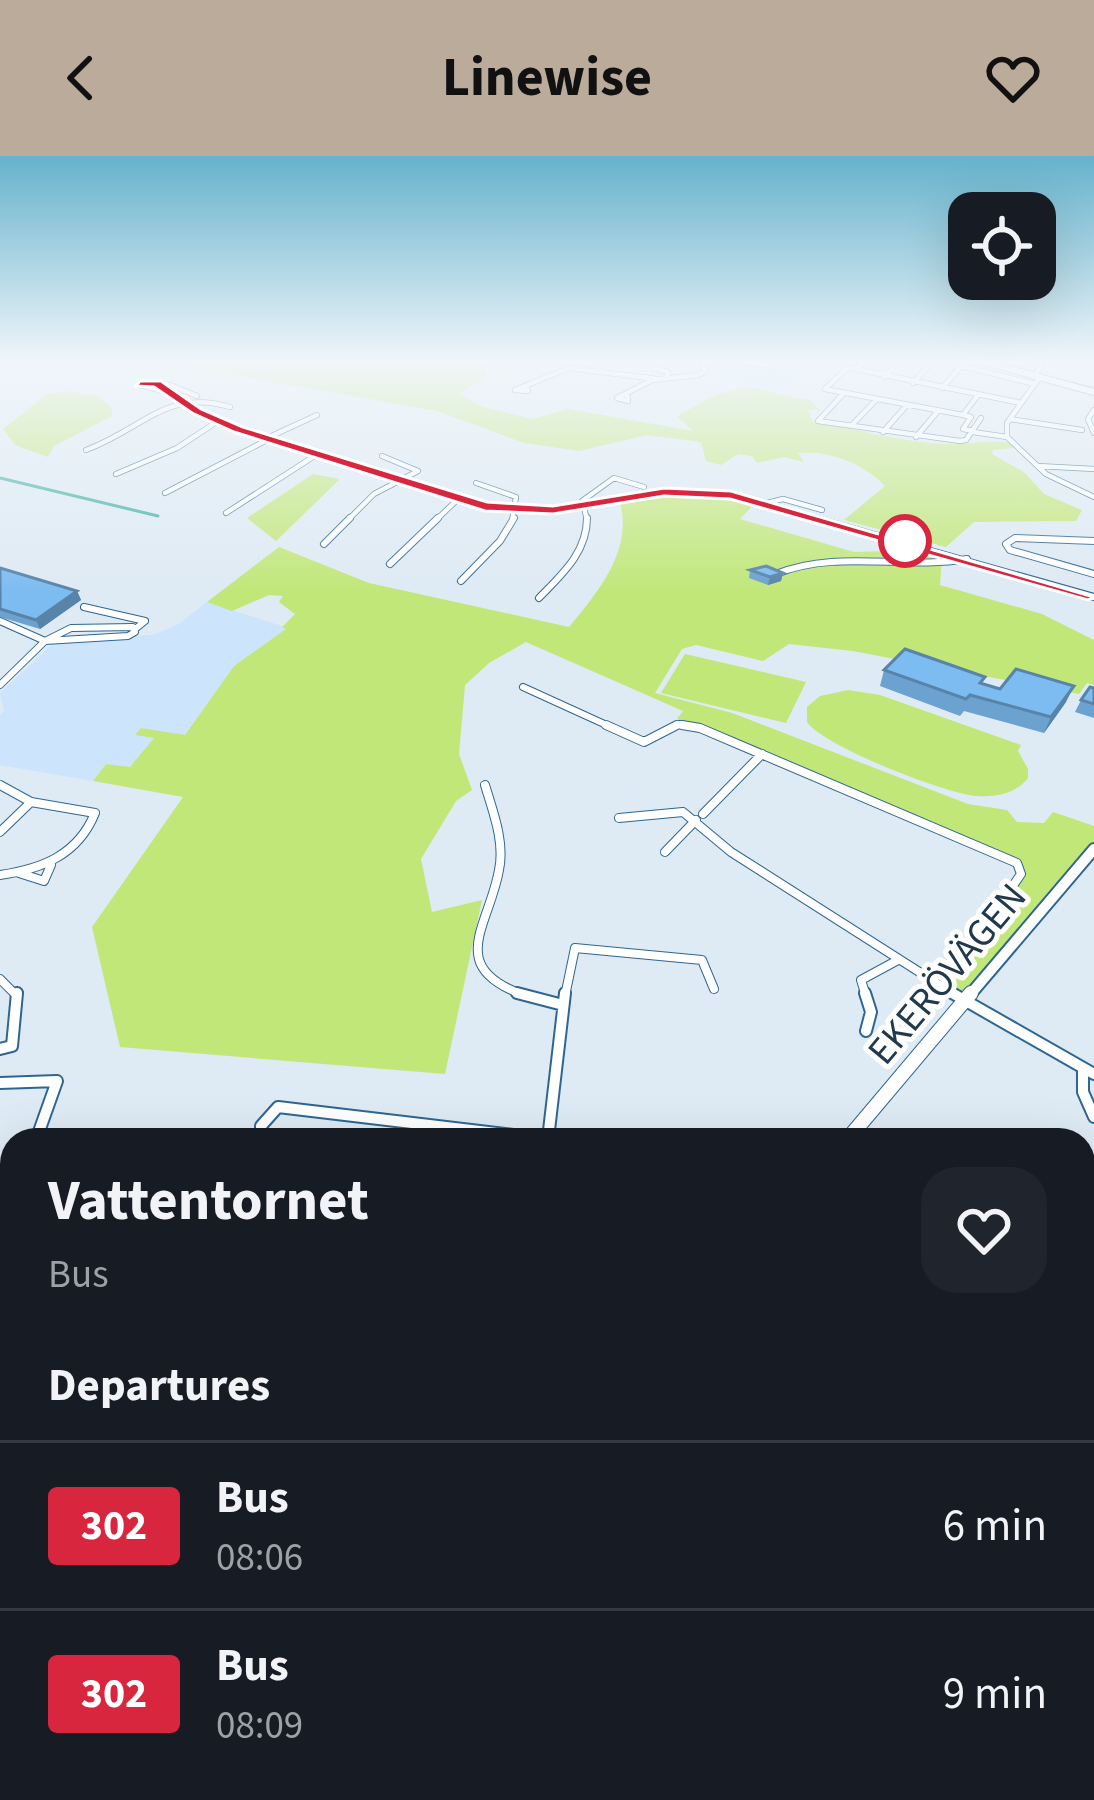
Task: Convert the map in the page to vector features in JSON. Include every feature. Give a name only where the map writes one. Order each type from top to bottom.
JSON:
[{"type":"main road","name":"EKERÖVÄGEN","points":[[857,1128],[1094,849]]},
{"type":"street","points":[[86,450],[115,439]]},
{"type":"street","points":[[116,474],[191,439]]},
{"type":"street","points":[[165,493],[266,439],[457,500],[518,511],[584,507],[638,495],[691,491],[767,503],[1094,597]]},
{"type":"street","points":[[937,439],[966,439]]},
{"type":"street","points":[[1009,439],[1074,493],[1094,497]]},
{"type":"street","points":[[226,513],[316,455]]},
{"type":"street","points":[[324,544],[374,494],[418,468],[382,456]]},
{"type":"street","points":[[1038,466],[1094,470]]},
{"type":"street","points":[[539,598],[585,541],[590,521],[582,501],[614,478],[644,487]]},
{"type":"street","points":[[461,581],[505,535],[518,511],[516,497],[476,483]]},
{"type":"street","points":[[767,503],[783,499],[822,510]]},
{"type":"street","points":[[390,564],[457,500]]},
{"type":"street","points":[[1094,541],[1015,538],[1006,544],[1010,550],[1094,574]]},
{"type":"street","points":[[776,574],[808,564],[926,566],[967,559]]},
{"type":"street","points":[[0,621],[45,641],[128,636],[146,621],[84,607]]},
{"type":"street","points":[[0,685],[45,641]]},
{"type":"street","points":[[523,687],[644,742],[669,726],[687,724],[1022,868],[975,940],[930,981]]},
{"type":"street","points":[[665,852],[762,754]]},
{"type":"street","points":[[0,785],[31,802],[62,810],[109,806]]},
{"type":"street","points":[[485,785],[494,806],[500,866],[477,933],[477,960],[518,997],[563,1005]]},
{"type":"street","points":[[0,832],[31,802]]},
{"type":"street","points":[[0,875],[19,873],[44,881],[51,865],[94,821],[92,809]]},
{"type":"street","points":[[620,818],[683,812],[699,817],[731,852],[930,981],[1089,1072],[1083,1092],[1094,1117]]},
{"type":"street","points":[[553,1128],[571,953],[582,946],[702,961],[714,989]]},
{"type":"street","points":[[866,1031],[871,1012],[861,980],[898,960]]},
{"type":"street","points":[[0,979],[17,992],[16,1037],[12,1046],[0,1049]]},
{"type":"street","points":[[0,1083],[57,1081],[40,1128]]},
{"type":"street","points":[[261,1128],[271,1110],[299,1109],[454,1128]]},
{"type":"shaded area","points":[[207,602],[288,628],[234,666],[185,735],[155,738],[130,768],[106,764],[93,781],[0,765],[0,715],[4,711],[0,693],[57,640],[153,635],[179,624]]},
{"type":"green space","points":[[10,439],[68,439],[54,446],[48,457]]},
{"type":"green space","points":[[512,439],[631,439],[579,451]]},
{"type":"green space","points":[[676,439],[1011,443],[1014,448],[992,454],[1024,472],[1044,494],[1082,510],[1076,521],[974,522],[946,547],[844,520],[885,486],[845,460],[798,453],[804,462],[784,457],[757,463],[752,456],[738,454],[721,465],[706,461],[701,442]]},
{"type":"green space","points":[[313,474],[340,479],[276,541],[247,518]]},
{"type":"green space","points":[[669,495],[755,503],[740,519],[854,552],[922,550],[942,557],[940,585],[1042,614],[1094,640],[1094,685],[1087,683],[1079,694],[853,651],[789,644],[763,661],[696,645],[682,649],[655,693],[732,713],[968,804],[1007,810],[1017,822],[1044,823],[1053,812],[1094,826],[1094,849],[965,1002],[930,981],[975,941],[1022,868],[677,719],[683,711],[526,642],[489,663],[465,685],[459,754],[472,790],[456,801],[421,859],[432,912],[482,900],[445,1074],[120,1047],[92,927],[183,797],[93,781],[106,764],[130,767],[154,738],[135,735],[141,728],[185,735],[234,666],[286,629],[282,627],[295,614],[279,602],[283,596],[269,595],[232,611],[207,602],[279,547],[369,583],[569,627],[611,569],[622,537],[620,502]]},
{"type":"green space","points":[[685,654],[806,682],[786,723],[661,693]]},
{"type":"green space","points":[[848,690],[880,695],[1021,745],[1018,751],[1028,778],[1005,793],[977,796],[940,787],[860,755],[807,722],[807,707],[820,696]]},
{"type":"building","points":[[766,566],[783,573],[770,577],[750,570]]},
{"type":"building","points":[[0,568],[77,591],[36,620],[0,609]]},
{"type":"building","points":[[905,649],[985,677],[980,683],[1000,689],[1016,669],[1074,686],[1051,717],[970,695],[966,699],[884,670]]},
{"type":"building","points":[[1094,688],[1094,704],[1081,700]]},
{"type":"waterway","points":[[0,478],[158,516]]},
{"type":"bus line","name":"302","points":[[265,439],[427,490],[518,511],[584,507],[664,492],[731,495],[1094,597]]}]
